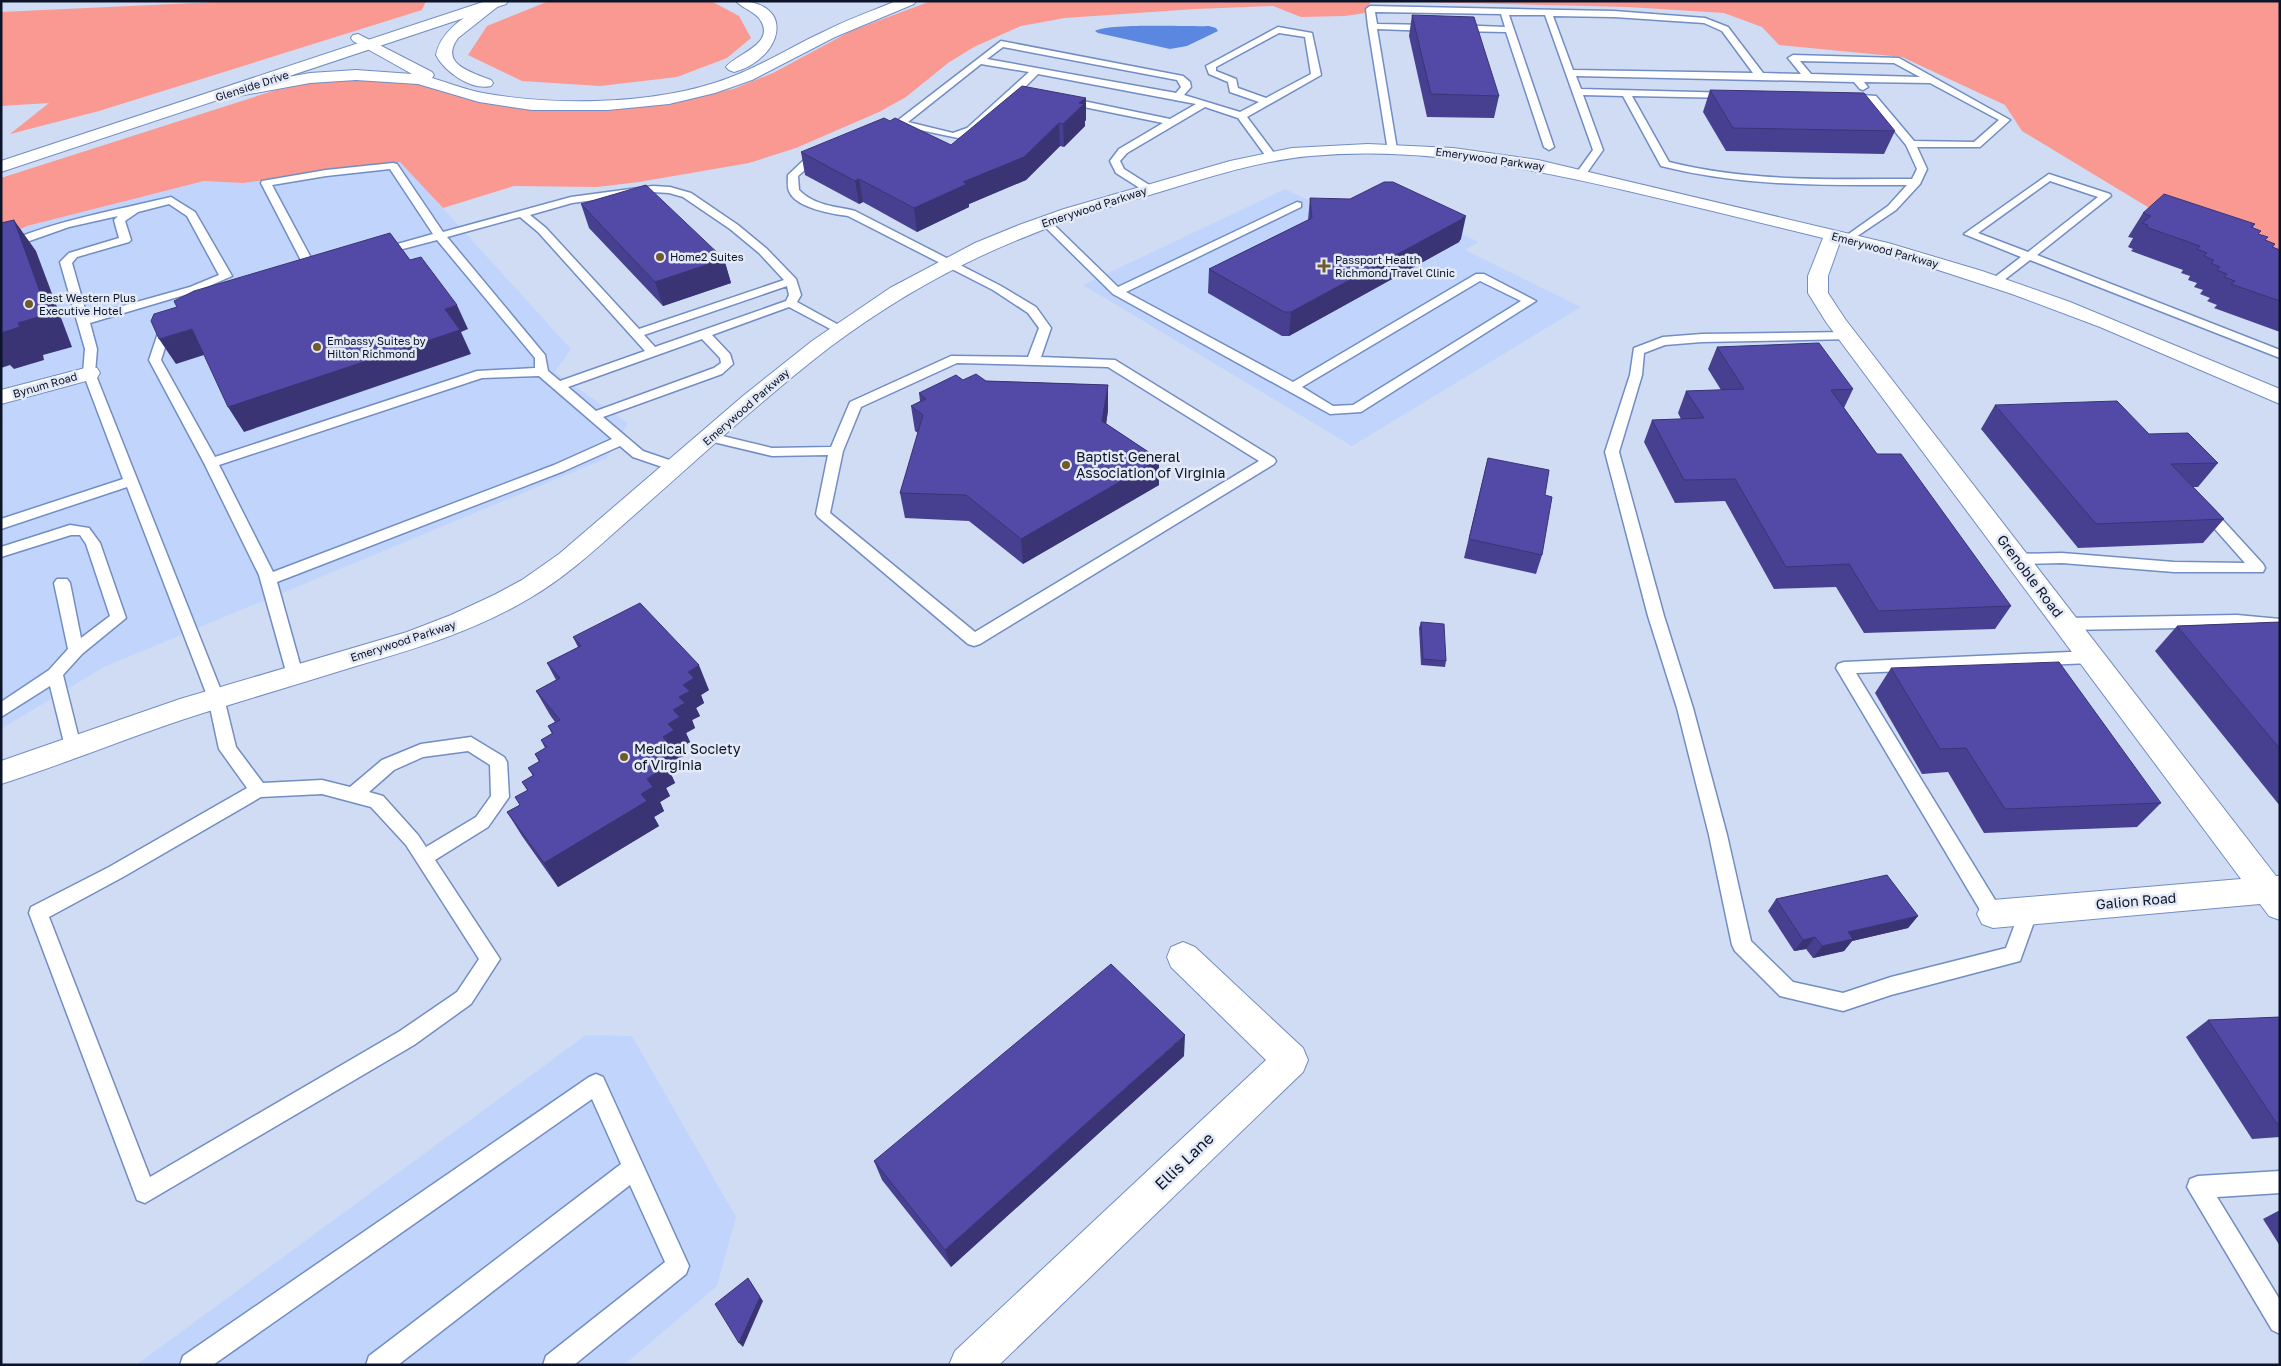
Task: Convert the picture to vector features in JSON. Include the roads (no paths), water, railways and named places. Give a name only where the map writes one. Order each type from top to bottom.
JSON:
[{"type":"main road","name":"Glenside Drive","points":[[1,167],[233,92],[365,42],[463,1]]},
{"type":"main road","points":[[498,3],[464,24],[446,41],[444,56],[447,64],[468,77],[510,88],[600,94],[640,91],[684,84],[727,70],[755,55],[770,38],[772,25],[767,16],[743,1]]},
{"type":"main road","points":[[233,92],[310,78],[356,74],[419,79],[479,97],[539,105],[608,105],[669,99],[709,90],[746,77],[830,34],[909,1]]},
{"type":"main road","name":"Glenside Drive","points":[[1,152],[498,3]]},
{"type":"main road","points":[[365,42],[442,85]]},
{"type":"main road","name":"Emerywood Parkway","points":[[6,773],[106,734],[216,698],[416,639],[453,626],[501,604],[557,568],[769,386],[840,329],[913,283],[983,247],[1045,222],[1242,163],[1272,157],[1345,149],[1429,150],[1502,158],[1580,175],[1840,238],[1995,282],[2121,328],[2280,397]]},
{"type":"main road","name":"Grenoble Road","points":[[1840,238],[1818,276],[1818,293],[1848,336],[2016,559],[2276,895]]},
{"type":"main road","name":"Bynum Road","points":[[1,397],[89,373]]},
{"type":"main road","name":"Galion Road","points":[[1993,914],[2276,895]]},
{"type":"main road","name":"Ellis Lane","points":[[969,1365],[1291,1060],[1183,957]]},
{"type":"lane","points":[[1392,149],[1370,9],[1614,14],[1705,21],[1725,29],[1760,76]]},
{"type":"lane","points":[[1504,12],[1549,147]]},
{"type":"lane","points":[[1548,14],[1598,150],[1580,175]]},
{"type":"lane","points":[[1372,26],[1511,30]]},
{"type":"lane","points":[[1241,116],[1268,102],[1316,75],[1309,35],[1292,30],[1278,30],[1211,66],[1212,72],[1233,81],[1233,90],[1268,102]]},
{"type":"lane","points":[[875,134],[900,123],[1001,44],[1180,78],[1185,82],[1186,87],[1178,96]]},
{"type":"lane","points":[[1808,77],[1794,58],[1896,60],[2005,120],[1976,144],[1911,144]]},
{"type":"lane","points":[[980,62],[1178,96],[1204,103],[1241,116],[1272,157]]},
{"type":"lane","points":[[900,123],[954,136],[970,130],[1036,71]]},
{"type":"lane","points":[[1570,72],[1931,80]]},
{"type":"lane","points":[[1840,238],[1892,208],[1916,182],[1922,169],[1911,144],[1857,79]]},
{"type":"lane","points":[[1016,90],[1172,122]]},
{"type":"lane","points":[[1577,92],[1745,95]]},
{"type":"lane","points":[[1626,93],[1665,164],[1693,172],[1737,180],[1916,182]]},
{"type":"lane","points":[[1834,97],[1873,98]]},
{"type":"lane","points":[[1150,190],[1120,171],[1115,161],[1123,151],[1204,103]]},
{"type":"lane","points":[[834,150],[811,159],[793,175],[794,191],[802,199],[827,210],[851,213],[923,251],[951,263],[1032,310],[1045,328],[1033,361]]},
{"type":"lane","points":[[292,279],[316,270],[266,183],[326,173],[393,166],[440,236],[541,358],[542,372]]},
{"type":"lane","points":[[1995,282],[2029,256],[2106,196],[2049,177],[1970,234],[2029,256],[2280,354]]},
{"type":"lane","points":[[371,255],[571,200],[653,189],[670,190],[687,195],[734,227],[763,251],[792,280],[795,295],[790,303],[559,386]]},
{"type":"lane","points":[[1,248],[57,226],[103,214],[134,210],[171,200],[191,214],[226,276],[194,289],[83,321]]},
{"type":"lane","points":[[1117,292],[1297,205]]},
{"type":"lane","points":[[134,210],[119,220],[125,240],[73,255],[66,262],[91,349],[89,373],[216,698],[228,749],[258,790]]},
{"type":"lane","points":[[522,213],[542,230],[653,352]]},
{"type":"lane","points":[[1045,222],[1117,292],[1294,387],[1330,410],[1356,409],[1530,301],[1480,276],[1294,387]]},
{"type":"lane","points":[[632,330],[750,295],[792,280]]},
{"type":"lane","points":[[714,296],[739,290],[750,295]]},
{"type":"lane","points":[[790,303],[840,329]]},
{"type":"lane","points":[[632,330],[687,305]]},
{"type":"lane","points":[[186,321],[163,333],[155,360],[211,463],[268,580],[295,675]]},
{"type":"lane","points":[[594,416],[718,371],[727,364],[726,357],[704,334]]},
{"type":"lane","points":[[1848,336],[1663,341],[1638,351],[1636,375],[1612,452],[1656,616],[1685,708],[1718,835],[1742,946],[1787,990],[1842,1002],[1891,986],[2013,955],[2029,911]]},
{"type":"lane","points":[[956,359],[1111,363],[1269,461],[974,640],[823,514],[836,451],[855,405],[956,359]]},
{"type":"lane","points":[[211,463],[481,374],[542,372],[638,454],[676,467]]},
{"type":"lane","points":[[710,437],[772,452],[836,451]]},
{"type":"lane","points":[[268,580],[559,468],[622,440]]},
{"type":"lane","points":[[1,524],[131,482]]},
{"type":"lane","points":[[2016,559],[2062,558],[2174,566],[2258,568],[2197,500]]},
{"type":"lane","points":[[1,552],[70,530],[84,531],[93,543],[118,618],[76,650],[55,674],[1,710]]},
{"type":"lane","points":[[62,583],[76,650]]},
{"type":"lane","points":[[2066,624],[2236,621],[2280,625]]},
{"type":"lane","points":[[1993,914],[1844,668],[2091,657]]},
{"type":"lane","points":[[55,674],[73,747]]},
{"type":"lane","points":[[353,795],[388,766],[421,751],[471,744],[498,762],[500,797],[482,822],[423,858]]},
{"type":"lane","points":[[322,787],[377,801],[412,840],[490,960],[464,998],[407,1038],[144,1192],[38,913],[116,872],[258,790],[322,787]]},
{"type":"lane","points":[[192,1365],[596,1084],[678,1266],[555,1365]]},
{"type":"lane","points":[[378,1365],[634,1168]]},
{"type":"lane","points":[[2280,1182],[2198,1187],[2280,1322]]},
{"type":"water","points":[[1132,26],[1209,26],[1216,28],[1218,31],[1187,46],[1170,49],[1095,31]]},
{"type":"place","name":"Home2 Suites","points":[[660,257]]},
{"type":"place","name":"Passport Health Richmond Travel Clinic","points":[[1324,266]]},
{"type":"place","name":"Best Western Plus Executive Hotel","points":[[29,304]]},
{"type":"place","name":"Embassy Suites by Hilton Richmond","points":[[317,347]]},
{"type":"place","name":"Baptist General Association of Virginia","points":[[1066,465]]},
{"type":"place","name":"Medical Society of Virginia","points":[[624,757]]}]
